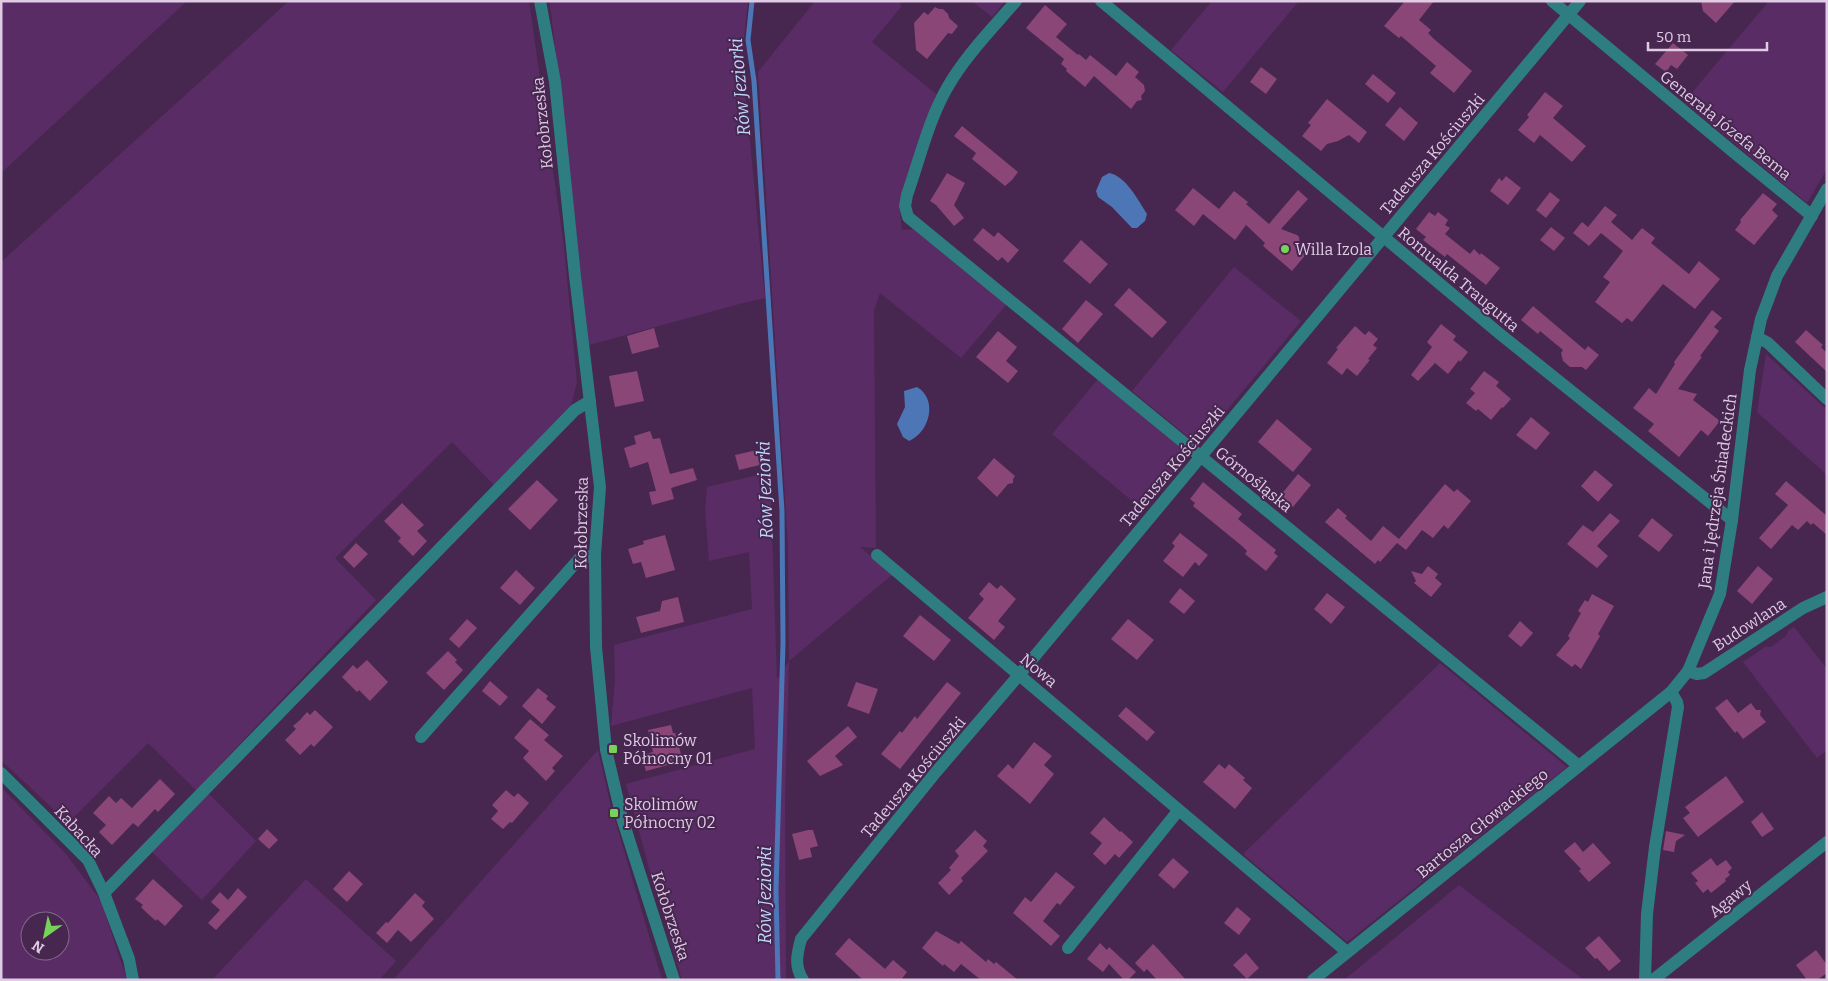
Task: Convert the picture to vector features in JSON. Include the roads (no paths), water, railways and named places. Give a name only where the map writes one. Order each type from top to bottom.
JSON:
[{"type":"street","name":"Kołobrzeska","points":[[540,1],[555,82],[600,488],[595,555],[596,647],[606,750],[622,818],[674,980]]},
{"type":"street","name":"Górnośląska","points":[[1016,1],[962,64],[946,88],[907,195],[906,206],[908,216],[1579,766]]},
{"type":"street","name":"Romualda Traugutta","points":[[1101,1],[1578,399],[1732,520]]},
{"type":"street","name":"Generała Józefa Bema","points":[[1552,1],[1732,152],[1812,216]]},
{"type":"street","name":"Tadeusza Kościuszki","points":[[803,980],[799,974],[796,955],[801,940],[936,772],[1019,675],[1580,1]]},
{"type":"street","name":"Jana i Jędrzeja Śniadeckich","points":[[1671,692],[1688,671],[1720,594],[1732,520],[1750,370],[1763,311],[1777,276],[1827,189]]},
{"type":"street","points":[[1757,337],[1768,343],[1827,399]]},
{"type":"street","points":[[104,893],[575,410],[590,402]]},
{"type":"street","points":[[421,736],[579,559],[595,555]]},
{"type":"street","name":"Nowa","points":[[877,555],[1347,952]]},
{"type":"street","name":"Budowlana","points":[[1688,671],[1697,674],[1704,673],[1803,608],[1827,597]]},
{"type":"street","points":[[1645,980],[1647,914],[1654,847],[1678,707],[1678,702],[1671,692]]},
{"type":"street","name":"Bartosza Głowackiego","points":[[1312,980],[1671,692]]},
{"type":"street","name":"Kabacka","points":[[1,773],[88,860],[104,893],[129,959],[133,980]]},
{"type":"street","points":[[1068,948],[1178,810]]},
{"type":"street","name":"Agawy","points":[[1653,980],[1827,842]]},
{"type":"water","points":[[1109,173],[1115,175],[1126,184],[1147,214],[1145,221],[1137,228],[1132,228],[1112,207],[1098,197],[1096,191],[1102,177]]},
{"type":"water","points":[[917,387],[924,392],[928,399],[929,415],[922,430],[909,441],[903,437],[897,424],[905,407],[904,391]]},
{"type":"waterway","name":"Rów Jeziorki","points":[[752,1],[748,40],[754,81],[782,511],[783,643],[776,891],[778,980]]},
{"type":"place","name":"Willa Izola","points":[[1285,249]]},
{"type":"place","name":"Skolimów Północny 01","points":[[613,749]]},
{"type":"place","name":"Skolimów Północny 02","points":[[614,813]]}]
